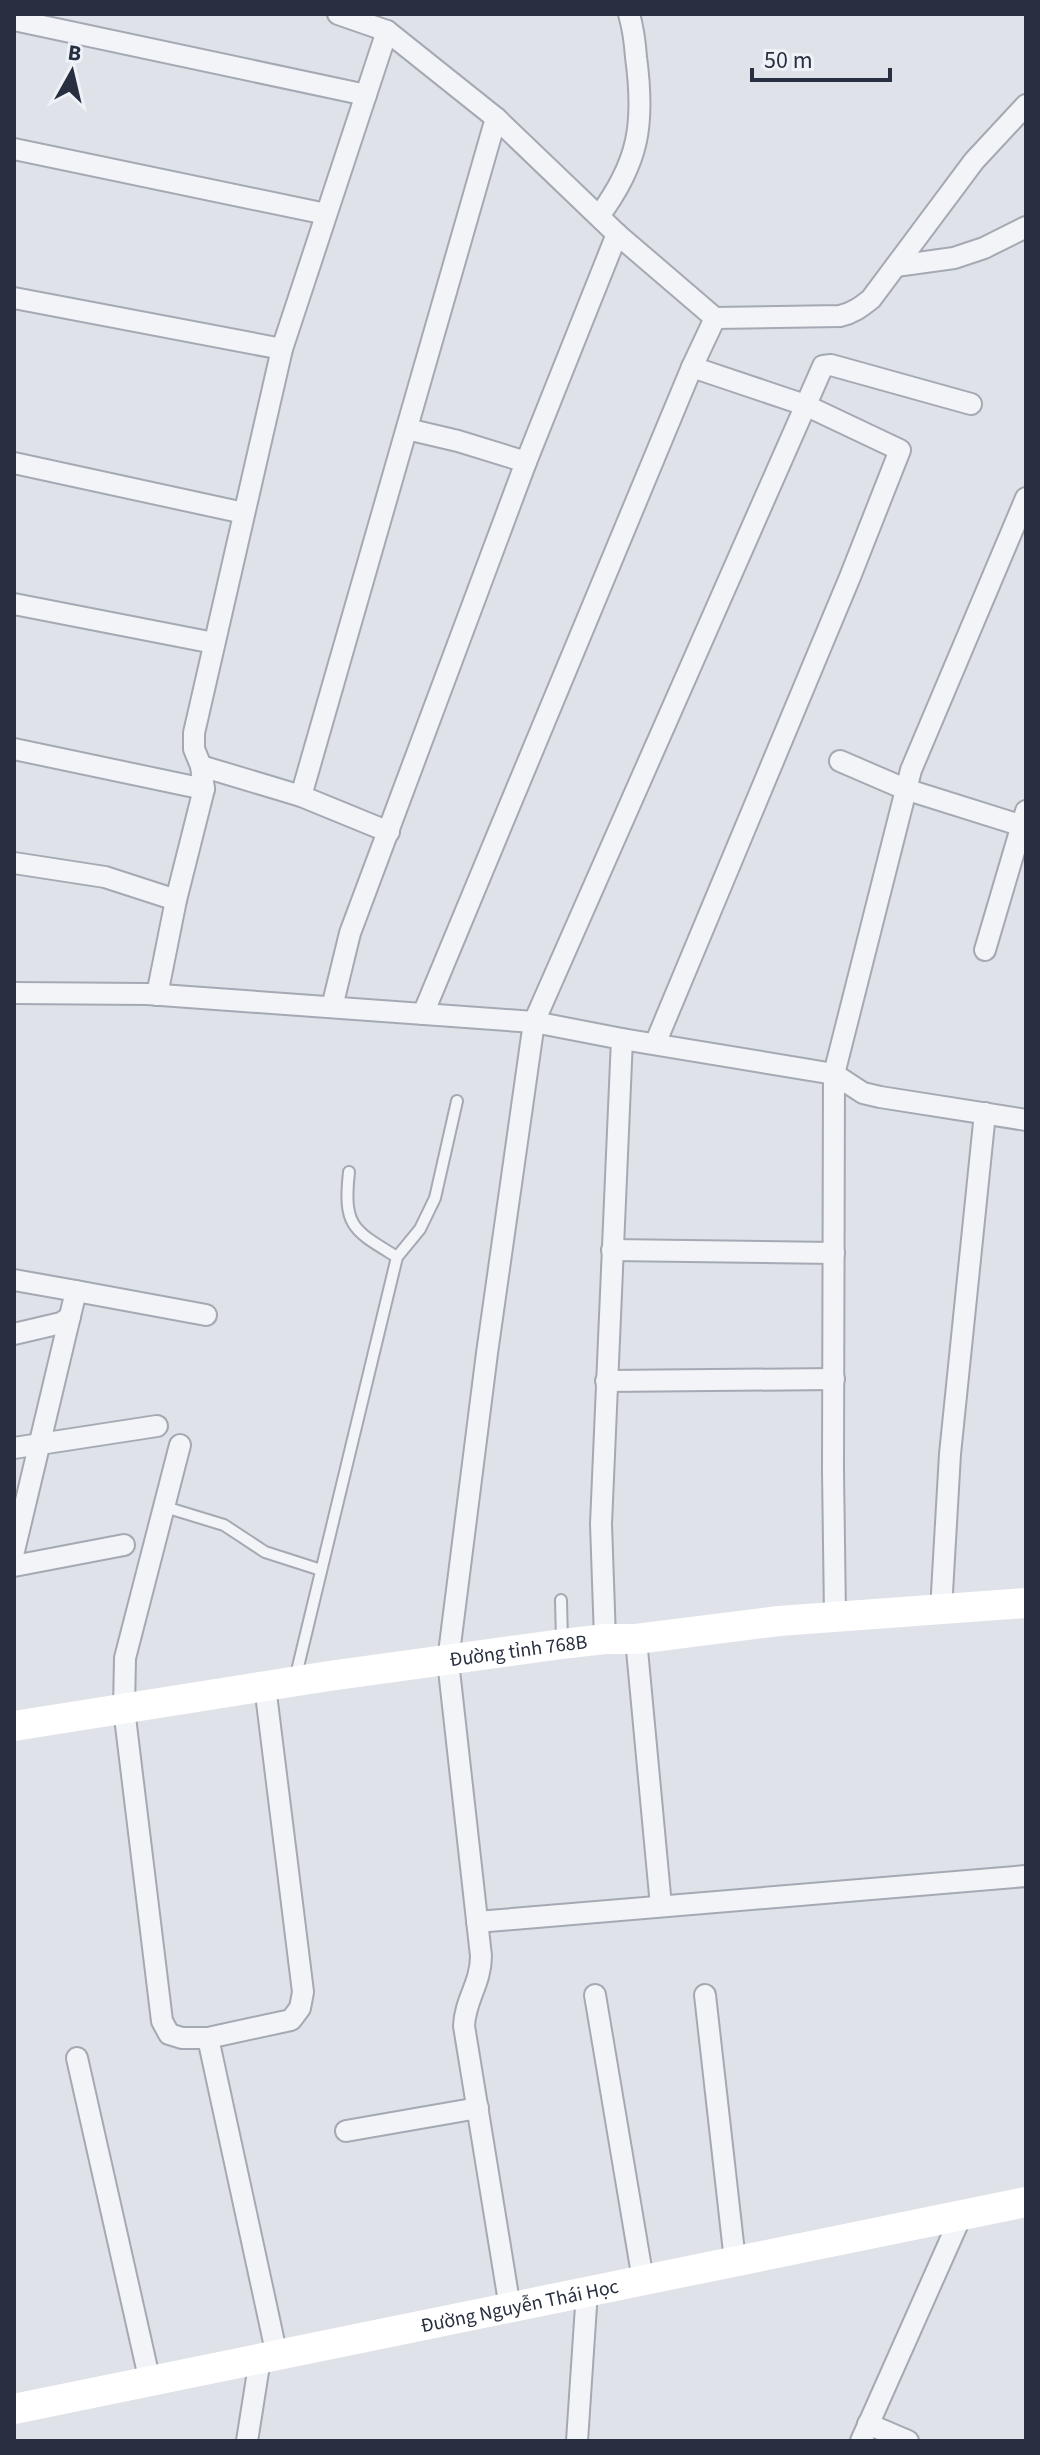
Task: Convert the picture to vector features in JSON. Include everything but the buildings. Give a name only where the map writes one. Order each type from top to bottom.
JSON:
[{"type":"street","points":[[338,14],[387,31],[496,118],[617,234],[715,318],[850,314],[871,299],[974,161],[1026,105]]},
{"type":"street","points":[[599,216],[617,192],[627,171],[640,121],[639,80],[629,14]]},
{"type":"street","points":[[14,20],[366,95]]},
{"type":"street","points":[[157,995],[176,900],[204,789],[201,766],[194,749],[194,733],[282,349],[387,31]]},
{"type":"street","points":[[301,796],[496,118]]},
{"type":"street","points":[[14,149],[326,214]]},
{"type":"street","points":[[896,266],[954,258],[984,248],[1026,227]]},
{"type":"street","points":[[332,1007],[350,933],[526,462],[617,234]]},
{"type":"street","points":[[14,298],[282,349]]},
{"type":"street","points":[[423,1014],[715,318]]},
{"type":"street","points":[[510,2308],[464,2026],[464,2013],[481,1969],[448,1661],[487,1353],[534,1022],[823,366],[971,404]]},
{"type":"street","points":[[655,1044],[833,620],[900,450],[805,405],[692,367]]},
{"type":"street","points":[[407,429],[526,462]]},
{"type":"street","points":[[14,463],[244,513]]},
{"type":"street","points":[[835,1616],[834,1074],[905,789],[1026,498]]},
{"type":"street","points":[[14,604],[214,643]]},
{"type":"street","points":[[14,749],[204,789]]},
{"type":"street","points":[[840,761],[905,789],[1024,821],[985,950]]},
{"type":"street","points":[[201,766],[301,796],[389,832]]},
{"type":"street","points":[[14,863],[105,877],[176,900]]},
{"type":"street","points":[[14,993],[157,995],[534,1022],[834,1074],[863,1093],[1026,1120]]},
{"type":"street","points":[[605,1639],[601,1524],[622,1039]]},
{"type":"street","points":[[941,1610],[950,1454],[985,1113]]},
{"type":"street","points":[[612,1250],[834,1253]]},
{"type":"street","points":[[14,1280],[206,1315]]},
{"type":"street","points":[[14,1551],[76,1291]]},
{"type":"street","points":[[14,1334],[61,1323],[70,1317]]},
{"type":"street","points":[[606,1381],[834,1379]]},
{"type":"street","points":[[14,1448],[157,1426]]},
{"type":"street","points":[[180,1445],[125,1658],[124,1709],[162,2021],[169,2034],[182,2038],[208,2038],[291,2020],[300,2008],[303,1992],[280,1684]]},
{"type":"street","points":[[14,1566],[124,1545]]},
{"type":"street","name":"Đường tỉnh 768B","points":[[14,1726],[562,1644],[636,1639],[835,1616],[1026,1603]]},
{"type":"street","points":[[636,1639],[661,1906]]},
{"type":"street","points":[[477,1922],[1026,1876]]},
{"type":"street","points":[[595,1995],[643,2280]]},
{"type":"street","points":[[705,1995],[735,2261]]},
{"type":"street","points":[[208,2038],[269,2358],[247,2441]]},
{"type":"street","points":[[77,2058],[150,2382]]},
{"type":"street","points":[[346,2131],[478,2108]]},
{"type":"street","name":"Đường Nguyễn Thái Học","points":[[14,2409],[1026,2202]]},
{"type":"street","points":[[908,2441],[865,2433],[962,2214]]},
{"type":"street","points":[[577,2441],[587,2291]]},
{"type":"lane","points":[[280,1684],[321,1570],[397,1257],[420,1229],[435,1198],[457,1101]]},
{"type":"lane","points":[[349,1172],[347,1192],[351,1223],[366,1238],[397,1257]]},
{"type":"lane","points":[[165,1507],[224,1525],[265,1552],[321,1570]]},
{"type":"lane","points":[[561,1600],[562,1644]]}]
